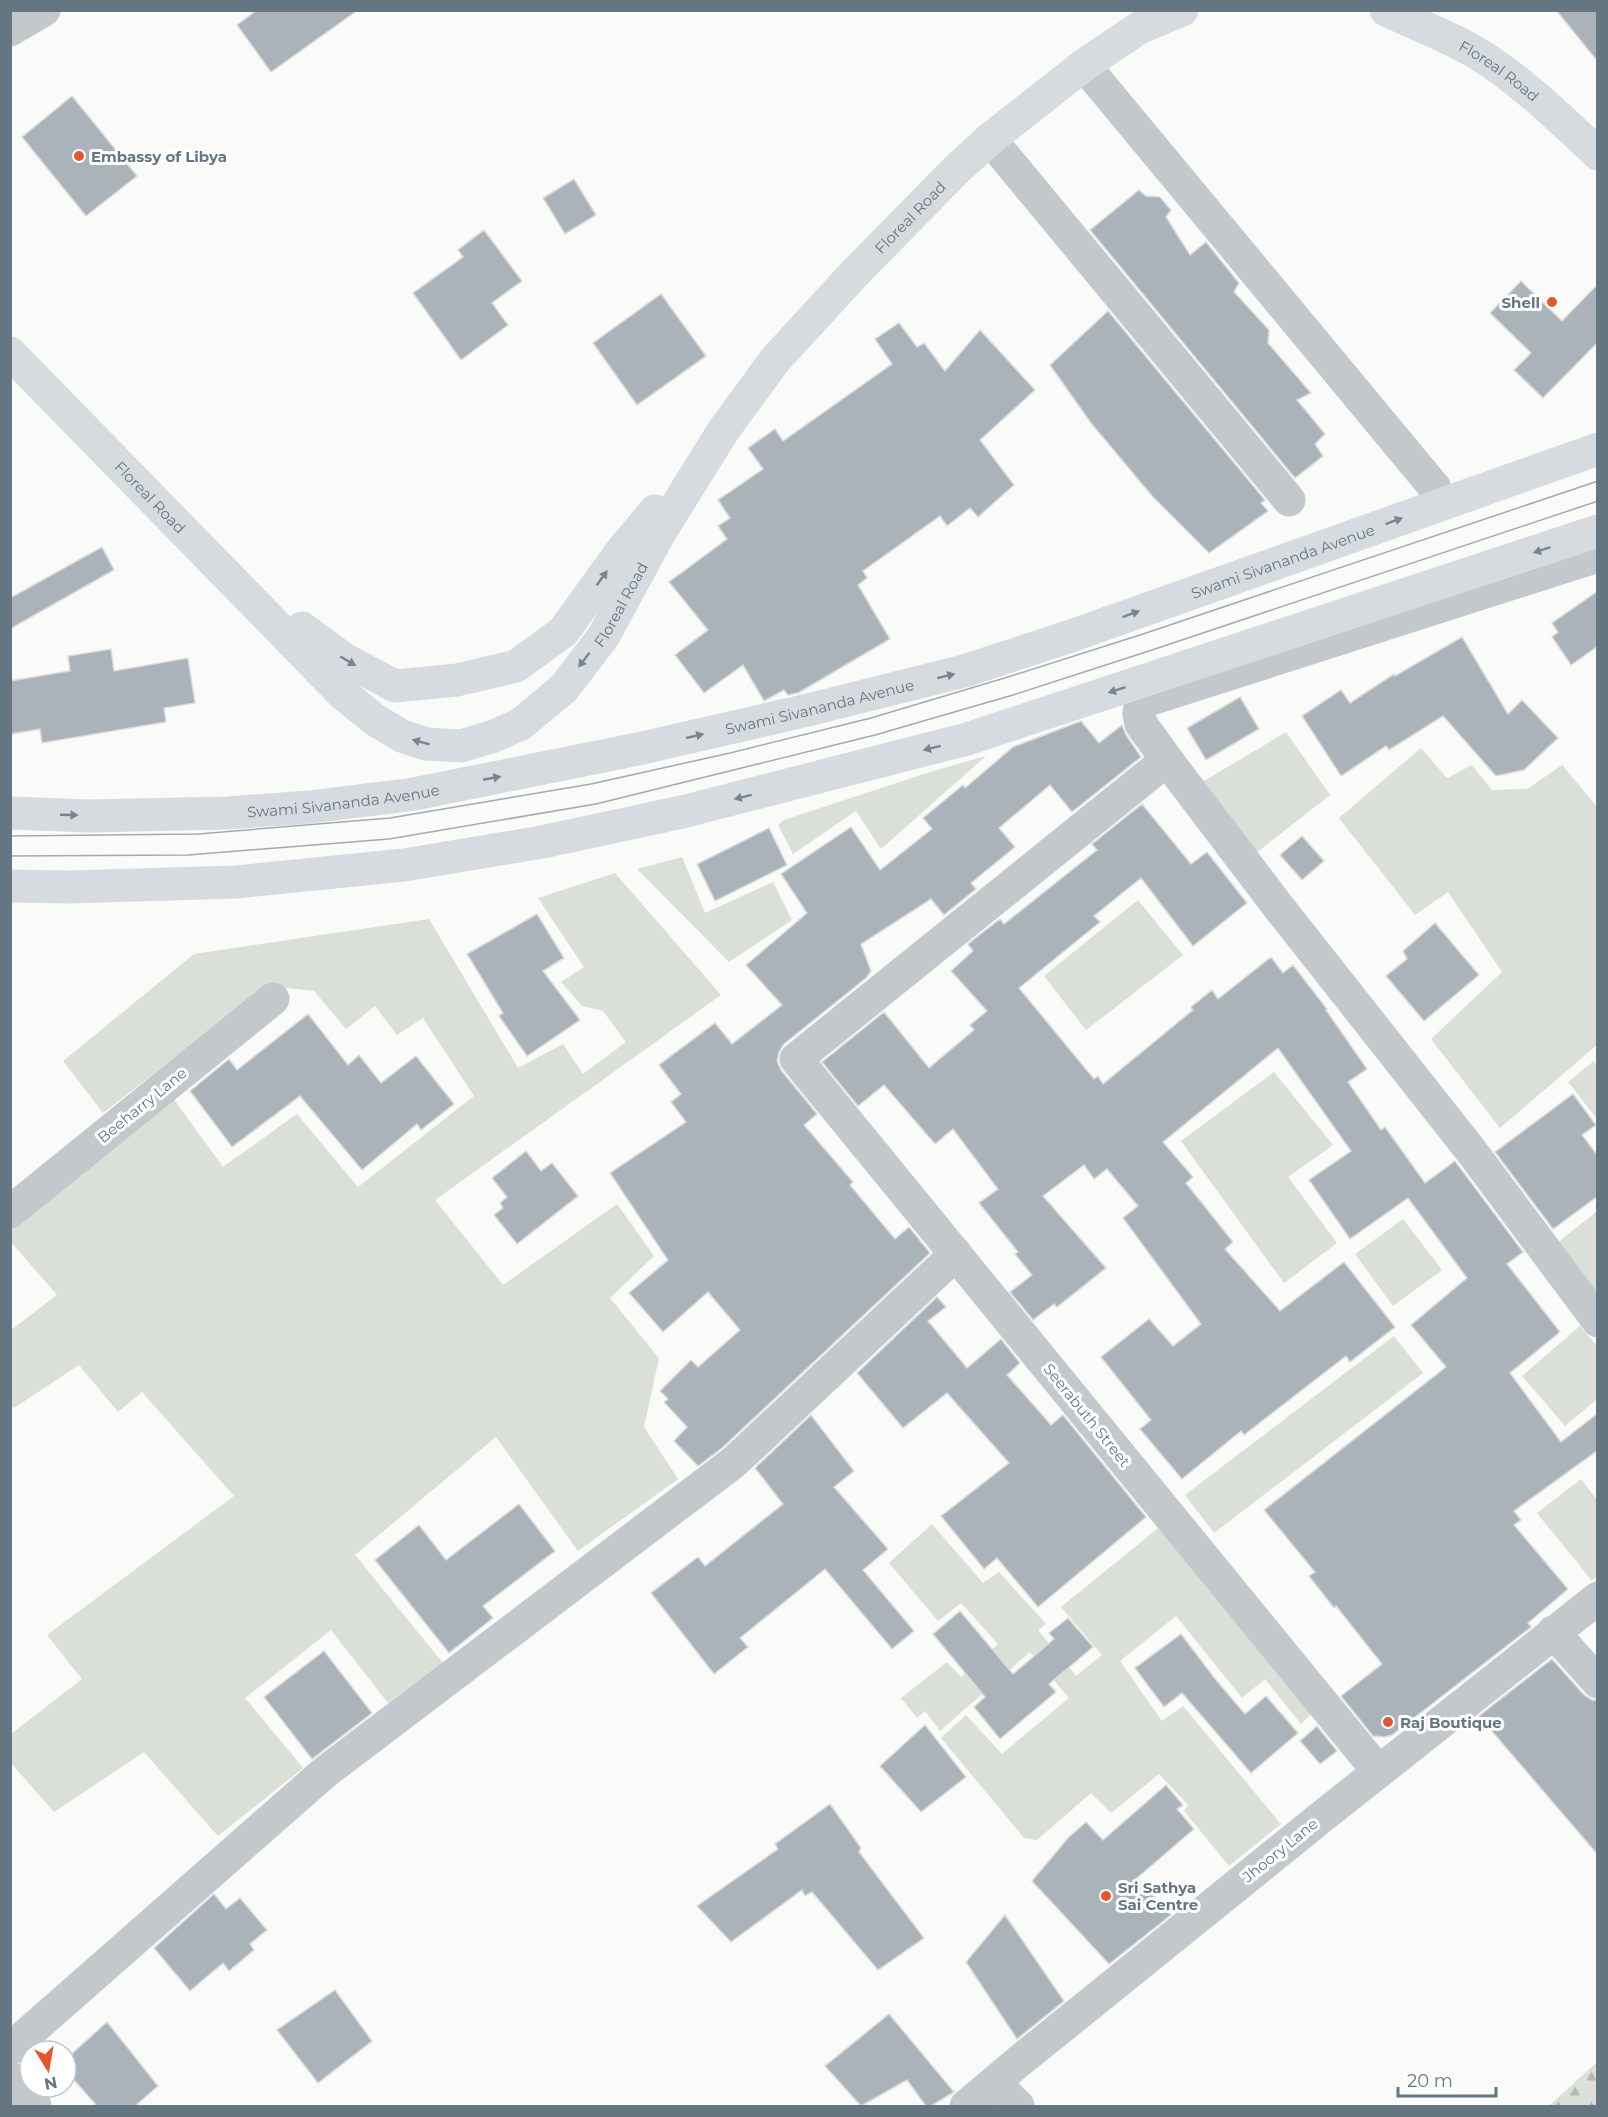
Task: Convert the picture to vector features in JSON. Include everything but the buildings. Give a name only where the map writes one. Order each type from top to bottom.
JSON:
[{"type":"street","points":[[10,30],[44,10]]},
{"type":"street","name":"Floreal Road","points":[[10,353],[342,693],[375,720],[402,736],[426,744],[461,746],[494,736],[521,723],[564,688],[603,637],[659,534],[723,431],[775,360],[949,177],[990,139],[1084,65],[1139,28],[1182,10]]},
{"type":"street","name":"Floreal Road","points":[[1386,10],[1488,60],[1541,100],[1598,154]]},
{"type":"street","points":[[1084,65],[1435,488]]},
{"type":"street","points":[[990,139],[1289,500]]},
{"type":"street","points":[[217,563],[344,659],[395,686],[457,680],[516,666],[563,632],[623,549],[723,431]]},
{"type":"street","name":"Swami Sivananda Avenue","points":[[10,813],[87,816],[309,807],[414,794],[661,744],[964,671],[1071,636],[1591,451]]},
{"type":"street","points":[[10,886],[70,887],[236,882],[404,865],[542,842],[682,812],[967,739],[1598,531]]},
{"type":"street","points":[[1598,556],[1148,700],[1140,706],[1139,714],[1141,724],[1167,760],[1284,914],[1472,1152],[1598,1321]]},
{"type":"street","name":"Seerabuth Street","points":[[1167,760],[796,1059],[1378,1772]]},
{"type":"street","name":"Beeharry Lane","points":[[10,1212],[273,999]]},
{"type":"street","points":[[10,2049],[324,1773],[734,1462],[956,1254]]},
{"type":"street","name":"Jhoory Lane","points":[[966,2106],[1378,1772],[1598,1598]]},
{"type":"street","points":[[1553,1632],[1598,1682]]},
{"type":"street","points":[[10,2078],[36,2106]]},
{"type":"street","points":[[995,2083],[1018,2106]]},
{"type":"green space","points":[[1286,732],[1330,795],[1256,853],[1201,783]]},
{"type":"green space","points":[[1421,748],[1447,778],[1472,765],[1492,790],[1527,789],[1562,765],[1597,807],[1597,1045],[1500,1128],[1431,1039],[1502,972],[1448,892],[1415,915],[1339,818]]},
{"type":"green space","points":[[986,756],[881,849],[856,811],[793,854],[778,825],[784,820]]},
{"type":"green space","points":[[682,857],[705,913],[773,882],[792,920],[729,962],[637,869]]},
{"type":"green space","points":[[615,873],[721,995],[435,1200],[503,1285],[617,1204],[654,1256],[610,1298],[659,1358],[644,1427],[678,1479],[578,1551],[496,1437],[355,1555],[443,1663],[388,1703],[331,1630],[245,1698],[303,1768],[218,1836],[144,1752],[54,1812],[11,1763],[11,1734],[82,1679],[47,1635],[234,1496],[142,1392],[118,1412],[79,1365],[14,1408],[11,1405],[11,1330],[57,1295],[11,1242],[10,1228],[173,1098],[223,1167],[297,1114],[358,1187],[474,1096],[423,1018],[397,1035],[375,1006],[346,1029],[314,991],[268,986],[103,1113],[63,1061],[194,954],[429,919],[518,1068],[563,1044],[583,1074],[626,1042],[603,1011],[582,1006],[561,982],[584,967],[538,898]]},
{"type":"green space","points":[[1138,900],[1183,955],[1086,1030],[1044,976]]},
{"type":"green space","points":[[1594,1061],[1597,1066],[1597,1119],[1568,1082]]},
{"type":"green space","points":[[1274,1072],[1333,1145],[1288,1177],[1337,1243],[1284,1283],[1181,1141]]},
{"type":"green space","points":[[1597,1211],[1597,1295],[1556,1244]]},
{"type":"green space","points":[[1403,1219],[1442,1270],[1393,1306],[1355,1254]]},
{"type":"green space","points":[[1580,1326],[1597,1346],[1597,1399],[1565,1426],[1522,1376]]},
{"type":"green space","points":[[1394,1336],[1423,1373],[1214,1533],[1185,1495]]},
{"type":"green space","points":[[1581,1479],[1597,1500],[1597,1576],[1592,1581],[1537,1513]]},
{"type":"green space","points":[[932,1524],[983,1583],[999,1572],[1046,1624],[1038,1630],[1076,1676],[1102,1655],[1061,1607],[1162,1525],[1316,1710],[1301,1724],[1265,1679],[1242,1698],[1176,1616],[1120,1661],[1162,1721],[1183,1706],[1281,1824],[1229,1866],[1184,1811],[1188,1805],[1159,1774],[1111,1813],[1091,1793],[1037,1840],[1024,1838],[941,1738],[966,1715],[1002,1754],[1069,1698],[1030,1652],[940,1731],[925,1711],[917,1718],[901,1698],[947,1662],[961,1677],[998,1644],[961,1603],[938,1621],[889,1563]]},
{"type":"green space","points":[[1597,2062],[1597,2106],[1549,2106]]},
{"type":"tram line","points":[[10,836],[198,834],[390,818],[591,784],[730,753],[871,718],[1008,677],[1598,481]]},
{"type":"tram line","points":[[10,856],[188,855],[389,839],[596,804],[875,735],[1013,695],[1598,501]]},
{"type":"place","name":"Embassy of Libya","points":[[79,156]]},
{"type":"place","name":"Shell","points":[[1552,302]]},
{"type":"place","name":"Raj Boutique","points":[[1388,1722]]},
{"type":"place","name":"Sri Sathya Sai Centre","points":[[1106,1896]]}]
